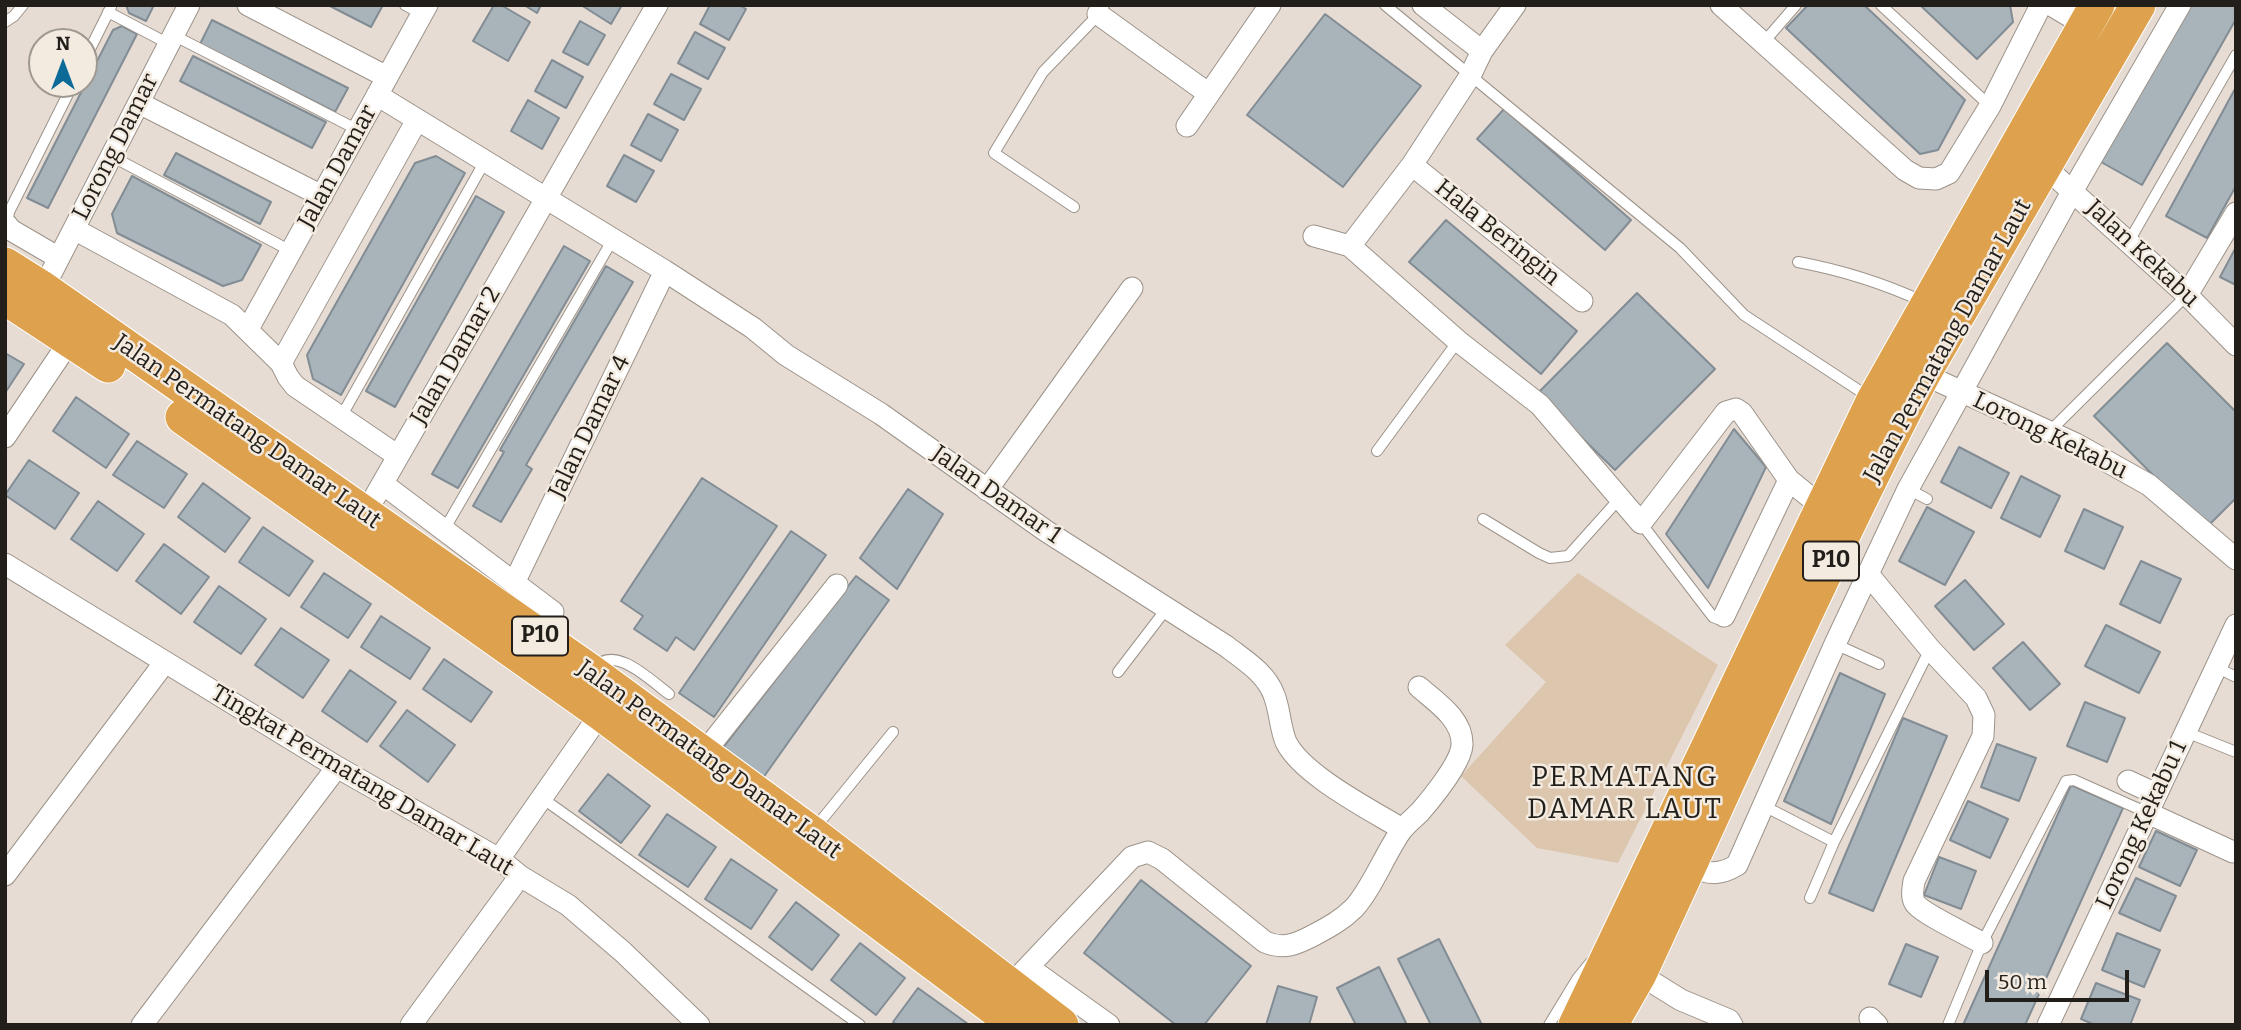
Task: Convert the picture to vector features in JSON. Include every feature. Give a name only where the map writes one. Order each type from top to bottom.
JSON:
[{"type":"highway","name":"Jalan Permatang Damar Laut","points":[[1610,1025],[1639,974],[1849,522],[1923,374],[2138,5]]},
{"type":"highway","points":[[2078,111],[2103,91],[2151,5]]},
{"type":"highway","name":"Jalan Permatang Damar Laut","points":[[1576,1025],[1874,400],[2091,15]]},
{"type":"highway","name":"Jalan Permatang Damar Laut","points":[[5,265],[591,672],[811,833],[1019,977],[1061,1025]]},
{"type":"highway","name":"Jalan Permatang Damar Laut","points":[[5,297],[71,339],[601,713],[1017,1025]]},
{"type":"street","name":"Lorong Damar","points":[[43,289],[189,5]]},
{"type":"street","name":"Jalan Damar 1","points":[[248,5],[382,86],[417,120],[665,271],[753,328],[786,355],[881,414],[1046,531],[1226,646],[1268,682],[1275,696],[1286,742],[1297,757],[1319,777],[1402,829]]},
{"type":"street","points":[[546,198],[657,5]]},
{"type":"street","points":[[1187,126],[1270,5]]},
{"type":"street","points":[[1423,5],[1482,51]]},
{"type":"street","points":[[1350,246],[1412,165],[1470,75],[1482,51],[1515,5]]},
{"type":"street","points":[[1721,5],[1905,170],[1919,178],[1936,179],[1949,173],[1990,106],[2041,5]]},
{"type":"street","points":[[2051,5],[2091,15],[2116,43]]},
{"type":"street","points":[[1689,866],[1705,873],[1717,874],[1737,865],[1868,574],[1917,494],[1961,393],[2073,190],[2180,5]]},
{"type":"street","name":"Jalan Damar","points":[[248,329],[382,86],[418,8]]},
{"type":"street","points":[[1101,10],[1209,93]]},
{"type":"street","points":[[139,103],[322,196]]},
{"type":"street","points":[[281,363],[417,120]]},
{"type":"street","name":"Hala Beringin","points":[[1412,165],[1583,301]]},
{"type":"street","name":"Jalan Kekabu","points":[[2045,167],[2187,295],[2236,345]]},
{"type":"street","name":"Jalan Damar 2","points":[[365,514],[546,198]]},
{"type":"street","points":[[2187,295],[2236,213]]},
{"type":"street","points":[[7,225],[59,258]]},
{"type":"street","points":[[74,229],[232,316],[281,363],[295,386],[398,457]]},
{"type":"street","points":[[1314,236],[1350,246],[1458,341],[1540,405],[1641,523],[1726,412],[1736,409],[1742,413],[1789,480],[1822,507]]},
{"type":"street","name":"Jalan Damar 4","points":[[514,583],[665,271]]},
{"type":"street","points":[[987,490],[1132,288]]},
{"type":"street","points":[[5,437],[71,339]]},
{"type":"street","name":"Lorong Kekabu","points":[[1923,374],[2076,444],[2148,485],[2236,559]]},
{"type":"street","points":[[1724,617],[1789,480]]},
{"type":"street","points":[[383,484],[553,612]]},
{"type":"street","name":"Tingkat Permatang Damar Laut","points":[[5,564],[337,767],[499,859],[520,876],[568,905],[623,952],[688,1021]]},
{"type":"street","points":[[1868,574],[1930,649],[1976,698],[1984,715],[1983,736],[1914,881],[1913,894],[1916,905],[1924,911],[1982,943]]},
{"type":"street","points":[[703,754],[837,584]]},
{"type":"street","name":"Lorong Kekabu 1","points":[[2048,1025],[2236,625]]},
{"type":"street","points":[[5,875],[165,662]]},
{"type":"street","points":[[1109,1025],[1019,977],[1132,857],[1148,852],[1162,859],[1265,942],[1276,947],[1301,942],[1338,922],[1356,906],[1402,829],[1421,810],[1459,758],[1462,744],[1454,719],[1419,687]]},
{"type":"street","points":[[499,859],[601,713]]},
{"type":"street","points":[[142,1025],[337,767]]},
{"type":"street","points":[[2128,781],[2152,803],[2233,852]]},
{"type":"street","points":[[411,1025],[520,876]]},
{"type":"street","points":[[1639,974],[1681,1000],[1729,1020],[1732,1025]]},
{"type":"lane","points":[[5,22],[23,5]]},
{"type":"lane","points":[[1385,5],[1680,248],[1744,315],[1874,400]]},
{"type":"lane","points":[[1764,42],[1797,5]]},
{"type":"lane","points":[[1881,5],[1990,106]]},
{"type":"lane","points":[[98,32],[110,8],[358,130]]},
{"type":"lane","points":[[1074,207],[994,153],[1043,72],[1101,10]]},
{"type":"lane","points":[[2128,243],[2236,55]]},
{"type":"lane","points":[[7,225],[9,212],[66,98]]},
{"type":"lane","points":[[111,156],[291,251]]},
{"type":"lane","points":[[341,417],[485,161]]},
{"type":"lane","points":[[444,530],[613,239]]},
{"type":"lane","points":[[1798,262],[1831,268],[1927,303]]},
{"type":"lane","points":[[2049,432],[2187,295]]},
{"type":"lane","points":[[1377,451],[1458,341]]},
{"type":"lane","points":[[1483,519],[1549,558],[1568,556],[1620,498]]},
{"type":"lane","points":[[1641,523],[1713,617],[1724,617]]},
{"type":"lane","points":[[1118,673],[1167,608]]},
{"type":"lane","points":[[1835,644],[1880,664]]},
{"type":"lane","points":[[1810,898],[1930,649]]},
{"type":"lane","points":[[591,672],[601,661],[617,659],[669,694]]},
{"type":"lane","points":[[2216,667],[2236,677]]},
{"type":"lane","points":[[811,833],[893,732]]},
{"type":"lane","points":[[2186,732],[2236,752]]},
{"type":"lane","points":[[1948,1025],[1982,943],[2066,781],[2074,780],[2152,803]]},
{"type":"lane","points":[[542,798],[860,1025]]},
{"type":"lane","points":[[1762,805],[1835,842]]},
{"type":"lane","points":[[1549,1025],[1577,979],[1632,911]]},
{"type":"shaded area","points":[[1578,573],[1718,665],[1618,863],[1537,848],[1461,776],[1546,682],[1505,645]]},
{"type":"building","points":[[126,5],[154,5],[146,21],[129,13]]},
{"type":"building","points":[[328,5],[383,5],[371,27]]},
{"type":"building","points":[[494,5],[501,5],[530,22],[508,61],[473,41]]},
{"type":"building","points":[[524,5],[541,5],[537,13]]},
{"type":"building","points":[[581,5],[622,5],[611,24]]},
{"type":"building","points":[[710,5],[739,5],[746,9],[729,40],[700,24]]},
{"type":"building","points":[[1808,5],[1864,5],[1965,100],[1938,150],[1920,154],[1786,28]]},
{"type":"building","points":[[1920,5],[2010,5],[2013,22],[1977,59]]},
{"type":"building","points":[[2190,5],[2236,5],[2236,19],[2142,185],[2101,162]]},
{"type":"building","points":[[1325,14],[1421,86],[1343,187],[1247,115]]},
{"type":"building","points":[[212,20],[348,88],[335,112],[200,44]]},
{"type":"building","points":[[580,21],[605,35],[588,65],[563,52]]},
{"type":"building","points":[[122,26],[137,34],[48,208],[27,198],[78,98],[98,98],[98,59],[113,30]]},
{"type":"building","points":[[695,32],[725,48],[708,79],[678,63]]},
{"type":"building","points":[[193,56],[326,122],[312,148],[180,81]]},
{"type":"building","points":[[552,60],[583,77],[566,108],[535,91]]},
{"type":"building","points":[[671,74],[701,89],[684,120],[654,104]]},
{"type":"building","points":[[2236,87],[2236,186],[2207,238],[2166,216]]},
{"type":"building","points":[[528,100],[559,118],[542,149],[511,131]]},
{"type":"building","points":[[1504,109],[1631,220],[1605,250],[1477,139]]},
{"type":"building","points":[[648,114],[678,130],[661,161],[631,145]]},
{"type":"building","points":[[176,153],[271,202],[260,224],[164,175]]},
{"type":"building","points":[[624,155],[654,171],[636,202],[607,186]]},
{"type":"building","points":[[436,156],[465,173],[341,395],[313,379],[307,355],[415,163]]},
{"type":"building","points":[[132,176],[261,245],[242,280],[223,286],[117,233],[112,214]]},
{"type":"building","points":[[476,196],[504,212],[395,407],[366,391]]},
{"type":"building","points":[[1446,220],[1577,331],[1541,374],[1409,262]]},
{"type":"building","points":[[564,246],[590,261],[458,488],[432,474]]},
{"type":"building","points":[[2236,247],[2236,285],[2220,277]]},
{"type":"building","points":[[606,266],[633,282],[526,465],[532,469],[501,522],[473,506],[504,452],[500,450]]},
{"type":"building","points":[[1637,293],[1715,369],[1615,470],[1537,394]]},
{"type":"building","points":[[2167,343],[2236,412],[2236,498],[2206,528],[2094,416]]},
{"type":"building","points":[[5,353],[24,364],[5,393]]},
{"type":"building","points":[[76,397],[129,434],[106,468],[53,431]]},
{"type":"building","points":[[1734,429],[1766,467],[1708,588],[1666,534]]},
{"type":"building","points":[[137,441],[187,474],[164,508],[113,475]]},
{"type":"building","points":[[1959,447],[2009,473],[1991,508],[1941,482]]},
{"type":"building","points":[[29,460],[79,493],[55,529],[5,495]]},
{"type":"building","points":[[2021,476],[2060,496],[2040,537],[2001,518]]},
{"type":"building","points":[[702,478],[777,526],[694,650],[676,637],[667,651],[634,629],[643,616],[621,601]]},
{"type":"building","points":[[203,483],[250,518],[225,552],[178,517]]},
{"type":"building","points":[[908,489],[943,514],[897,589],[860,558]]},
{"type":"building","points":[[98,501],[144,534],[117,571],[71,539]]},
{"type":"building","points":[[1927,507],[1974,532],[1945,585],[1899,561]]},
{"type":"building","points":[[2084,509],[2123,527],[2104,569],[2065,551]]},
{"type":"building","points":[[263,527],[313,561],[289,596],[239,562]]},
{"type":"building","points":[[791,531],[826,555],[714,717],[679,693]]},
{"type":"building","points":[[164,544],[209,577],[181,614],[136,581]]},
{"type":"building","points":[[2141,561],[2181,579],[2160,623],[2120,604]]},
{"type":"building","points":[[324,573],[371,604],[348,638],[301,607]]},
{"type":"building","points":[[856,576],[889,600],[758,785],[719,753]]},
{"type":"building","points":[[1965,580],[2004,624],[1974,650],[1935,606]]},
{"type":"building","points":[[219,586],[266,619],[241,654],[194,622]]},
{"type":"building","points":[[381,616],[430,648],[410,679],[361,647]]},
{"type":"building","points":[[2106,625],[2160,652],[2139,693],[2085,666]]},
{"type":"building","points":[[281,628],[329,660],[303,698],[255,665]]},
{"type":"building","points":[[2023,642],[2060,684],[2030,710],[1993,668]]},
{"type":"building","points":[[444,659],[492,692],[471,722],[423,689]]},
{"type":"building","points":[[350,670],[396,702],[367,742],[322,711]]},
{"type":"building","points":[[1840,673],[1885,694],[1831,824],[1784,801]]},
{"type":"building","points":[[2085,702],[2125,718],[2107,762],[2067,746]]},
{"type":"building","points":[[407,710],[455,745],[428,782],[380,746]]},
{"type":"building","points":[[1903,718],[1947,736],[1873,911],[1829,893]]},
{"type":"building","points":[[1997,744],[2036,758],[2019,801],[1981,787]]},
{"type":"building","points":[[608,774],[650,806],[621,843],[579,811]]},
{"type":"building","points":[[2071,785],[2123,808],[2025,1025],[1963,1025]]},
{"type":"building","points":[[1968,801],[2008,819],[1990,858],[1950,840]]},
{"type":"building","points":[[667,814],[716,847],[688,887],[639,855]]},
{"type":"building","points":[[2156,831],[2197,850],[2180,886],[2139,867]]},
{"type":"building","points":[[1939,857],[1976,871],[1961,909],[1924,895]]},
{"type":"building","points":[[731,859],[777,890],[751,929],[705,899]]},
{"type":"building","points":[[2136,878],[2176,896],[2160,931],[2119,913]]},
{"type":"building","points":[[1141,880],[1251,966],[1204,1025],[1176,1025],[1084,953]]},
{"type":"building","points":[[796,902],[839,935],[812,970],[769,937]]},
{"type":"building","points":[[2117,933],[2160,950],[2144,987],[2102,970]]},
{"type":"building","points":[[1439,939],[1482,1025],[1431,1025],[1398,959]]},
{"type":"building","points":[[860,943],[905,978],[876,1015],[831,980]]},
{"type":"building","points":[[1906,944],[1938,957],[1921,997],[1889,984]]},
{"type":"building","points":[[1379,967],[1407,1025],[1356,1025],[1337,988]]},
{"type":"building","points":[[2096,983],[2140,1000],[2130,1025],[2095,1025],[2081,1019]]},
{"type":"building","points":[[1278,986],[1317,997],[1309,1025],[1266,1025]]},
{"type":"building","points":[[918,988],[968,1024],[897,1025],[893,1022]]},
{"type":"district","name":"PERMATANG DAMAR LAUT","points":[[1625,794]]}]
